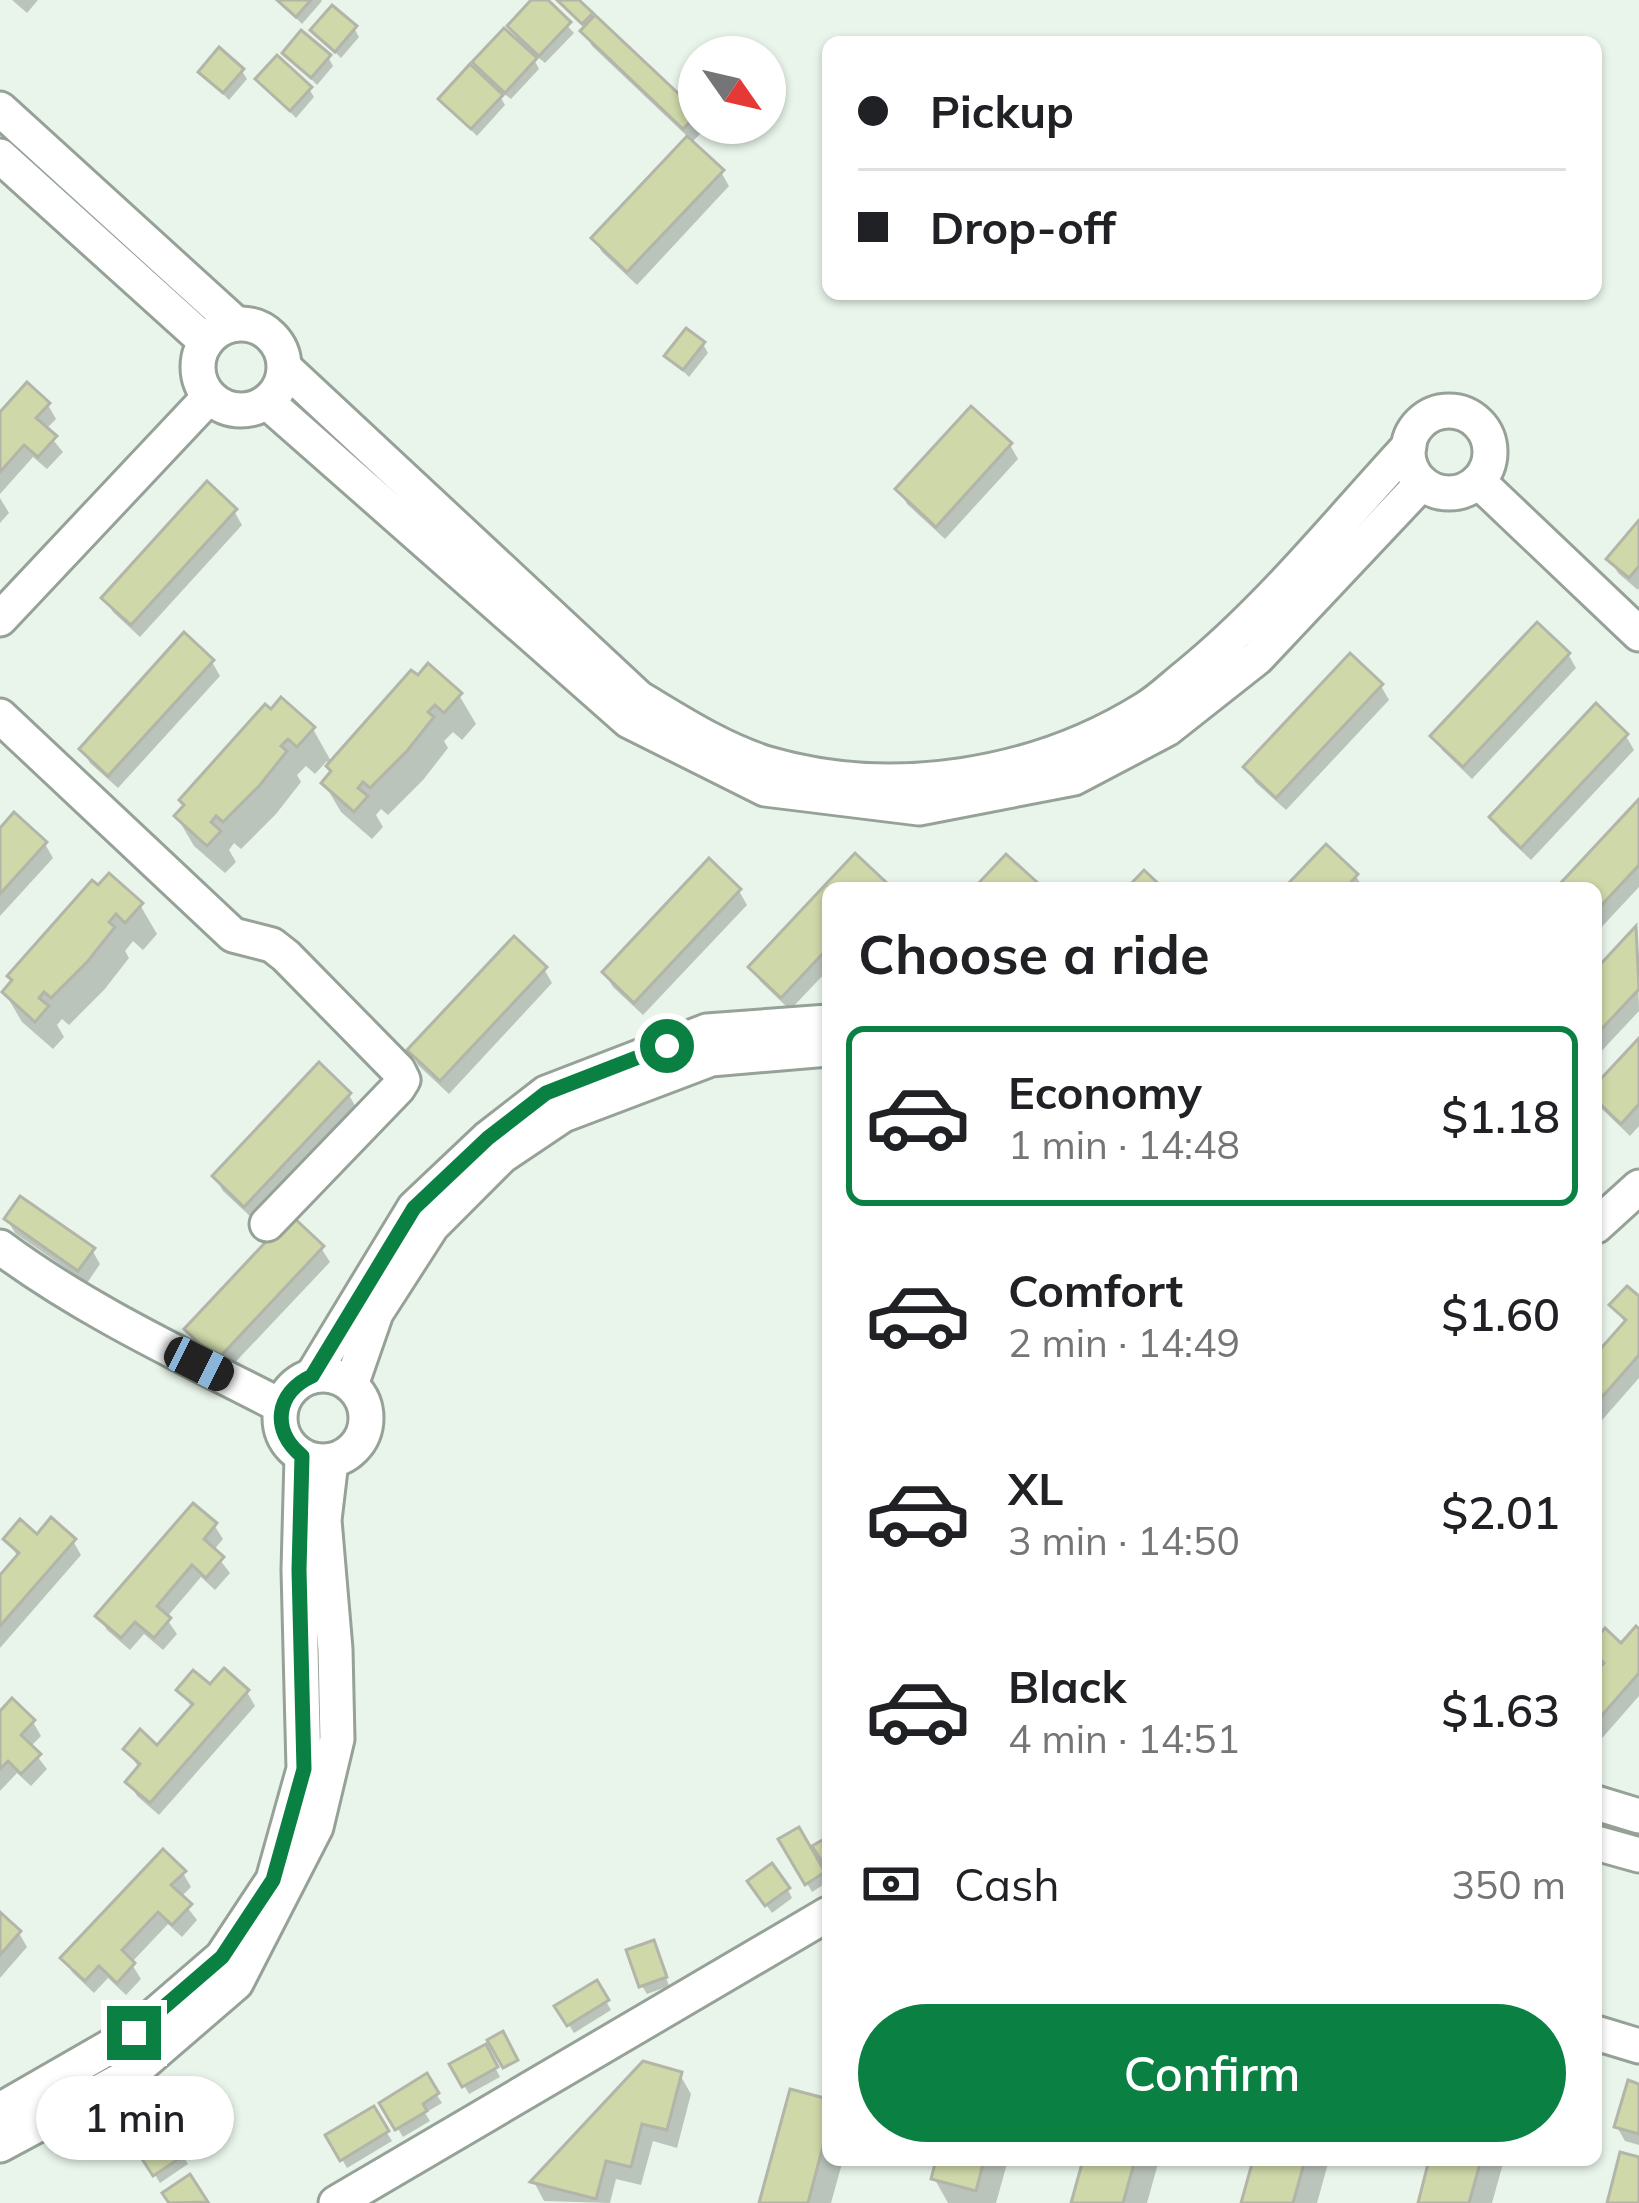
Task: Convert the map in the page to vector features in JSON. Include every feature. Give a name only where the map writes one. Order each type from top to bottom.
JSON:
[{"type":"street","points":[[0,109],[235,323]]},
{"type":"street","points":[[0,156],[206,342]]},
{"type":"street","points":[[285,368],[277,393],[267,402],[236,410],[209,397],[197,370],[214,333],[235,323],[269,333],[278,343],[285,368],[638,698],[702,735],[768,764],[887,780],[970,775],[1061,752],[1147,709],[1232,639],[1433,415],[1445,411],[1471,417],[1481,426],[1490,450],[1489,464],[1478,481],[1457,493],[1432,490],[1413,473],[1409,446]]},
{"type":"street","points":[[0,619],[209,397]]},
{"type":"street","points":[[267,402],[629,721],[765,789],[920,808],[1074,778],[1167,729],[1257,658],[1422,483]]},
{"type":"street","points":[[1478,481],[1639,634]]},
{"type":"street","points":[[0,716],[232,935],[272,945],[286,956],[398,1070],[403,1080],[398,1088],[267,1224]]},
{"type":"street","points":[[312,1376],[414,1208],[488,1138],[546,1093],[707,1031],[822,1022]]},
{"type":"street","points":[[351,1385],[376,1312],[432,1226],[502,1156],[563,1114],[711,1059],[822,1050]]},
{"type":"street","points":[[1602,1221],[1639,1187]]},
{"type":"street","points":[[0,1247],[30,1270],[157,1342],[281,1406]]},
{"type":"street","points":[[312,1376],[339,1378],[351,1385],[365,1408],[363,1436],[345,1456],[316,1459],[283,1435],[281,1406],[298,1382],[312,1376]]},
{"type":"street","points":[[0,2110],[134,2033],[222,1957],[273,1880],[304,1769],[299,1570],[316,1459]]},
{"type":"street","points":[[0,2145],[127,2077],[236,1983],[316,1827],[337,1739],[335,1649],[316,1459]]},
{"type":"street","points":[[1602,1805],[1639,1816]]},
{"type":"street","points":[[1602,1845],[1639,1855]]},
{"type":"street","points":[[336,2203],[822,1917]]},
{"type":"street","points":[[1602,2035],[1639,2046]]},
{"type":"building","points":[[277,0],[311,0],[296,17]]},
{"type":"building","points":[[531,0],[548,0],[571,22],[539,56],[507,26]]},
{"type":"building","points":[[557,0],[579,0],[593,13],[582,24]]},
{"type":"building","points":[[332,5],[357,26],[335,52],[310,30]]},
{"type":"building","points":[[595,15],[678,93],[678,124],[580,31]]},
{"type":"building","points":[[504,28],[537,58],[505,93],[472,62]]},
{"type":"building","points":[[301,30],[331,55],[311,78],[282,53]]},
{"type":"building","points":[[219,47],[244,69],[223,93],[198,72]]},
{"type":"building","points":[[277,55],[312,87],[290,111],[255,79]]},
{"type":"building","points":[[470,64],[503,95],[471,129],[438,99]]},
{"type":"building","points":[[679,144],[696,144],[724,170],[627,272],[591,238]]},
{"type":"building","points":[[686,328],[705,342],[683,370],[664,356]]},
{"type":"building","points":[[27,382],[50,403],[36,418],[57,436],[38,457],[24,445],[0,472],[0,412]]},
{"type":"building","points":[[971,406],[1012,443],[936,527],[895,489]]},
{"type":"building","points":[[207,481],[237,509],[131,625],[101,598]]},
{"type":"building","points":[[1639,520],[1639,566],[1629,578],[1606,559]]},
{"type":"building","points":[[1537,622],[1570,653],[1463,767],[1430,736]]},
{"type":"building","points":[[184,632],[214,660],[108,776],[79,749]]},
{"type":"building","points":[[1350,653],[1383,684],[1276,798],[1243,767]]},
{"type":"building","points":[[428,663],[462,693],[444,713],[435,705],[428,712],[434,717],[370,788],[363,782],[358,788],[368,796],[354,812],[321,783],[331,771],[326,766],[411,670],[418,675]]},
{"type":"building","points":[[281,697],[315,727],[297,747],[288,739],[281,746],[287,751],[223,822],[216,816],[211,822],[221,831],[207,846],[174,816],[184,805],[179,800],[265,704],[271,709]]},
{"type":"building","points":[[1596,703],[1628,734],[1521,848],[1489,817]]},
{"type":"building","points":[[1639,799],[1639,865],[1602,905],[1602,882],[1562,882]]},
{"type":"building","points":[[14,812],[47,842],[0,894],[0,828]]},
{"type":"building","points":[[1326,844],[1358,874],[1351,882],[1290,882]]},
{"type":"building","points":[[855,853],[886,882],[828,882]]},
{"type":"building","points":[[1006,854],[1037,882],[980,882]]},
{"type":"building","points":[[709,858],[741,889],[634,1003],[602,972]]},
{"type":"building","points":[[1144,870],[1157,882],[1133,882]]},
{"type":"building","points":[[109,873],[143,903],[125,923],[116,914],[109,922],[115,927],[88,961],[51,998],[44,992],[39,998],[49,1006],[35,1022],[2,992],[12,980],[7,976],[92,880],[98,885]]},
{"type":"building","points":[[822,888],[822,954],[781,998],[748,967]]},
{"type":"building","points":[[1636,926],[1639,989],[1602,1029],[1602,963]]},
{"type":"building","points":[[514,936],[547,967],[440,1081],[407,1050]]},
{"type":"building","points":[[1639,1038],[1639,1104],[1621,1124],[1602,1106],[1602,1078]]},
{"type":"building","points":[[319,1062],[351,1093],[244,1207],[212,1176]]},
{"type":"building","points":[[20,1196],[95,1248],[78,1271],[4,1219]]},
{"type":"building","points":[[291,1215],[324,1246],[217,1360],[184,1329]]},
{"type":"building","points":[[1627,1286],[1639,1296],[1639,1355],[1602,1397],[1602,1347],[1626,1320],[1609,1305]]},
{"type":"building","points":[[193,1503],[217,1523],[204,1539],[224,1557],[206,1578],[192,1565],[157,1606],[171,1618],[154,1638],[135,1622],[121,1638],[95,1616]]},
{"type":"building","points":[[51,1517],[76,1539],[0,1626],[0,1575],[19,1553],[3,1539],[20,1519],[37,1534]]},
{"type":"building","points":[[1636,1626],[1639,1629],[1639,1673],[1602,1715],[1602,1631],[1605,1628],[1621,1643]]},
{"type":"building","points":[[224,1668],[249,1690],[150,1803],[125,1782],[140,1764],[123,1749],[140,1729],[157,1745],[193,1704],[176,1690],[193,1670],[210,1684]]},
{"type":"building","points":[[12,1698],[35,1720],[21,1735],[41,1754],[21,1774],[8,1761],[0,1769],[0,1711]]},
{"type":"building","points":[[799,1827],[822,1874],[805,1885],[778,1839]]},
{"type":"building","points":[[822,1840],[822,1862],[812,1846]]},
{"type":"building","points":[[163,1849],[186,1871],[171,1885],[192,1904],[172,1925],[158,1912],[122,1950],[135,1963],[117,1983],[99,1966],[85,1981],[60,1958]]},
{"type":"building","points":[[772,1863],[790,1888],[765,1906],[747,1881]]},
{"type":"building","points":[[0,1912],[21,1931],[0,1955]]},
{"type":"building","points":[[654,1940],[667,1977],[639,1987],[626,1950]]},
{"type":"building","points":[[597,1980],[609,2000],[567,2026],[554,2006]]},
{"type":"building","points":[[503,2031],[518,2060],[503,2068],[487,2040]]},
{"type":"building","points":[[486,2044],[498,2067],[462,2087],[449,2064]]},
{"type":"building","points":[[643,2061],[682,2072],[667,2130],[642,2124],[631,2167],[606,2161],[596,2199],[530,2182]]},
{"type":"building","points":[[427,2073],[439,2093],[423,2104],[427,2111],[395,2130],[379,2103]]},
{"type":"building","points":[[1628,2080],[1639,2084],[1639,2134],[1614,2127]]},
{"type":"building","points":[[790,2089],[822,2097],[822,2150],[808,2203],[759,2203]]},
{"type":"building","points":[[374,2106],[389,2131],[340,2161],[325,2135]]},
{"type":"building","points":[[175,2137],[186,2154],[153,2176],[142,2159]]},
{"type":"building","points":[[1620,2152],[1639,2157],[1639,2203],[1607,2203]]},
{"type":"building","points":[[934,2166],[982,2166],[976,2191],[931,2179]]},
{"type":"building","points":[[1081,2166],[1133,2166],[1123,2203],[1071,2203]]},
{"type":"building","points":[[1251,2166],[1303,2166],[1293,2203],[1241,2203]]},
{"type":"building","points":[[1427,2166],[1479,2166],[1469,2203],[1418,2203]]},
{"type":"building","points":[[190,2174],[208,2202],[169,2203],[162,2193]]},
{"type":"route","points":[[134,2033],[222,1957],[273,1880],[304,1769],[299,1570],[302,1456],[283,1435],[281,1406],[288,1393],[312,1376],[414,1208],[488,1138],[546,1093],[667,1046]]}]
